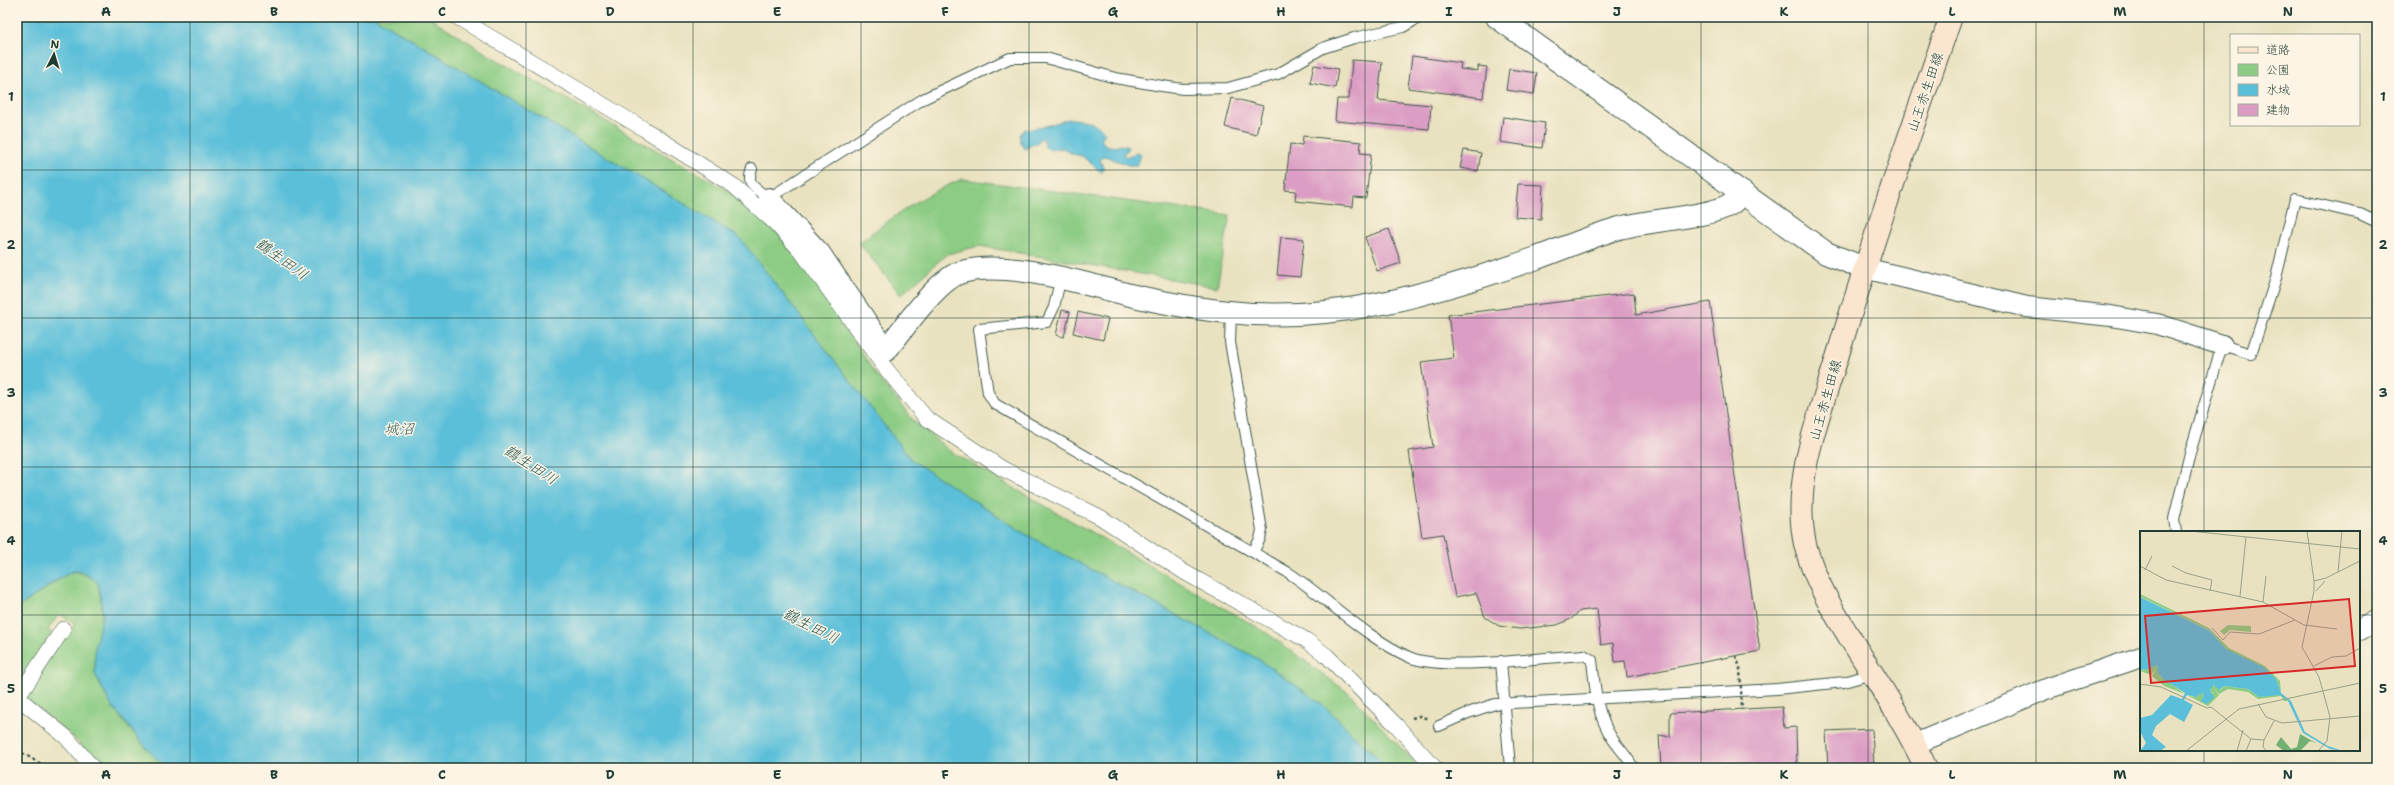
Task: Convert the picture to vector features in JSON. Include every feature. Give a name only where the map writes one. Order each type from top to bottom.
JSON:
[{"type":"main road","name":"山王赤生田線","points":[[1926,768],[1915,744],[1830,607],[1816,576],[1805,544],[1802,516],[1806,464],[1864,268],[1951,17]]},
{"type":"street","points":[[456,17],[644,129],[746,196],[801,251],[883,365],[926,418],[1003,469],[1100,517],[1184,572],[1306,640],[1327,656],[1397,726],[1435,768]]},
{"type":"street","points":[[1497,17],[1826,253],[1864,268],[2027,307],[2111,316],[2157,324],[2222,345]]},
{"type":"street","points":[[769,198],[820,253],[886,350],[931,295],[950,277],[960,272],[994,269],[1061,277],[1170,304],[1231,313],[1304,315],[1358,309],[1398,300],[1533,259],[1616,229],[1649,220],[1702,213],[1727,206],[1743,193]]},
{"type":"street","points":[[2360,629],[2377,620]]},
{"type":"street","points":[[63,629],[17,697],[66,737],[93,768]]},
{"type":"street","points":[[1915,744],[2049,688],[2140,658]]},
{"type":"lane","points":[[752,169],[749,178],[750,184],[769,198],[924,99],[1010,58],[1046,58],[1115,78],[1183,89],[1228,88],[1278,74],[1323,48],[1354,38],[1403,27],[1420,17]]},
{"type":"lane","points":[[2176,531],[2174,519],[2188,460],[2222,345],[2251,354],[2276,278],[2295,200],[2360,214],[2377,222]]},
{"type":"lane","points":[[1061,277],[1054,307],[1047,322],[979,329],[988,393],[995,404],[1253,552],[1318,592],[1381,642],[1410,657],[1430,663],[1501,661],[1584,655],[1592,660],[1596,699],[1602,718],[1612,738],[1628,756],[1634,768]]},
{"type":"lane","points":[[1231,313],[1231,350],[1262,530],[1260,539],[1253,552]]},
{"type":"lane","points":[[1501,661],[1506,703],[1510,768]]},
{"type":"lane","points":[[1439,726],[1484,707],[1506,703],[1797,687],[1844,682],[1872,674]]},
{"type":"path","points":[[1736,656],[1740,668],[1742,710]]},
{"type":"path","points":[[1397,726],[1419,716],[1428,718],[1439,726]]},
{"type":"path","points":[[17,750],[48,768]]},
{"type":"green space","points":[[374,17],[429,17],[489,55],[734,194],[778,233],[819,286],[876,375],[915,422],[951,452],[1264,631],[1350,694],[1420,768],[1388,768],[1322,704],[1258,659],[1027,535],[911,460],[739,237]]},
{"type":"green space","points":[[963,179],[1230,215],[1217,287],[979,246],[947,254],[901,295],[859,243],[896,215],[935,191]]},
{"type":"green space","points":[[75,571],[93,578],[101,589],[102,609],[96,652],[95,672],[102,689],[126,725],[166,768],[101,768],[77,741],[23,696],[62,638],[66,640],[75,623],[59,614],[48,630],[52,633],[17,685],[17,608],[64,576]]},
{"type":"water","name":"城沼","points":[[17,17],[374,17],[739,237],[911,460],[1027,535],[1258,659],[1322,704],[1388,768],[166,768],[149,751],[111,705],[95,674],[95,646],[103,614],[98,583],[84,573],[75,571],[55,581],[17,608]]},
{"type":"water","points":[[1069,119],[1084,121],[1098,126],[1105,133],[1101,139],[1105,145],[1114,147],[1121,145],[1128,147],[1127,151],[1123,153],[1125,157],[1137,153],[1141,155],[1137,165],[1128,165],[1105,156],[1100,160],[1104,170],[1101,172],[1082,156],[1072,154],[1063,148],[1051,150],[1045,147],[1043,138],[1039,139],[1037,144],[1033,144],[1025,149],[1021,143],[1020,135],[1025,129],[1039,128]]},
{"type":"building","points":[[1412,56],[1461,63],[1460,69],[1478,71],[1478,66],[1487,67],[1483,98],[1408,88]]},
{"type":"building","points":[[1352,60],[1382,62],[1378,100],[1431,105],[1429,129],[1335,121],[1337,99],[1349,99]]},
{"type":"building","points":[[1314,65],[1338,69],[1335,88],[1310,83]]},
{"type":"building","points":[[1509,69],[1537,73],[1534,94],[1506,90]]},
{"type":"building","points":[[1232,98],[1263,106],[1256,135],[1225,127]]},
{"type":"building","points":[[1503,117],[1545,123],[1542,148],[1500,142]]},
{"type":"building","points":[[1303,136],[1361,142],[1360,153],[1371,154],[1366,198],[1354,197],[1353,207],[1295,201],[1296,191],[1285,190],[1290,144],[1302,145]]},
{"type":"building","points":[[1464,150],[1481,153],[1478,171],[1460,168]]},
{"type":"building","points":[[1518,184],[1543,185],[1541,219],[1515,217]]},
{"type":"building","points":[[1389,229],[1401,263],[1377,271],[1365,237]]},
{"type":"building","points":[[1281,237],[1304,239],[1300,277],[1277,275]]},
{"type":"building","points":[[1634,293],[1636,315],[1710,302],[1760,651],[1627,677],[1625,661],[1615,662],[1613,643],[1601,645],[1597,609],[1580,611],[1571,619],[1557,625],[1520,629],[1499,626],[1485,617],[1476,593],[1455,597],[1443,534],[1422,537],[1409,451],[1433,447],[1421,362],[1454,358],[1448,315]]},
{"type":"building","points":[[1062,310],[1070,312],[1064,337],[1056,335]]},
{"type":"building","points":[[1078,312],[1108,319],[1103,340],[1073,333]]},
{"type":"building","points":[[1782,707],[1784,728],[1796,727],[1797,768],[1661,768],[1659,735],[1670,737],[1670,713]]},
{"type":"building","points":[[1872,729],[1874,768],[1828,768],[1826,731]]},
{"type":"water label","name":"鶴生田川","points":[[282,259]]},
{"type":"water label","name":"鶴生田川","points":[[531,465]]},
{"type":"water label","name":"鶴生田川","points":[[811,626]]}]
